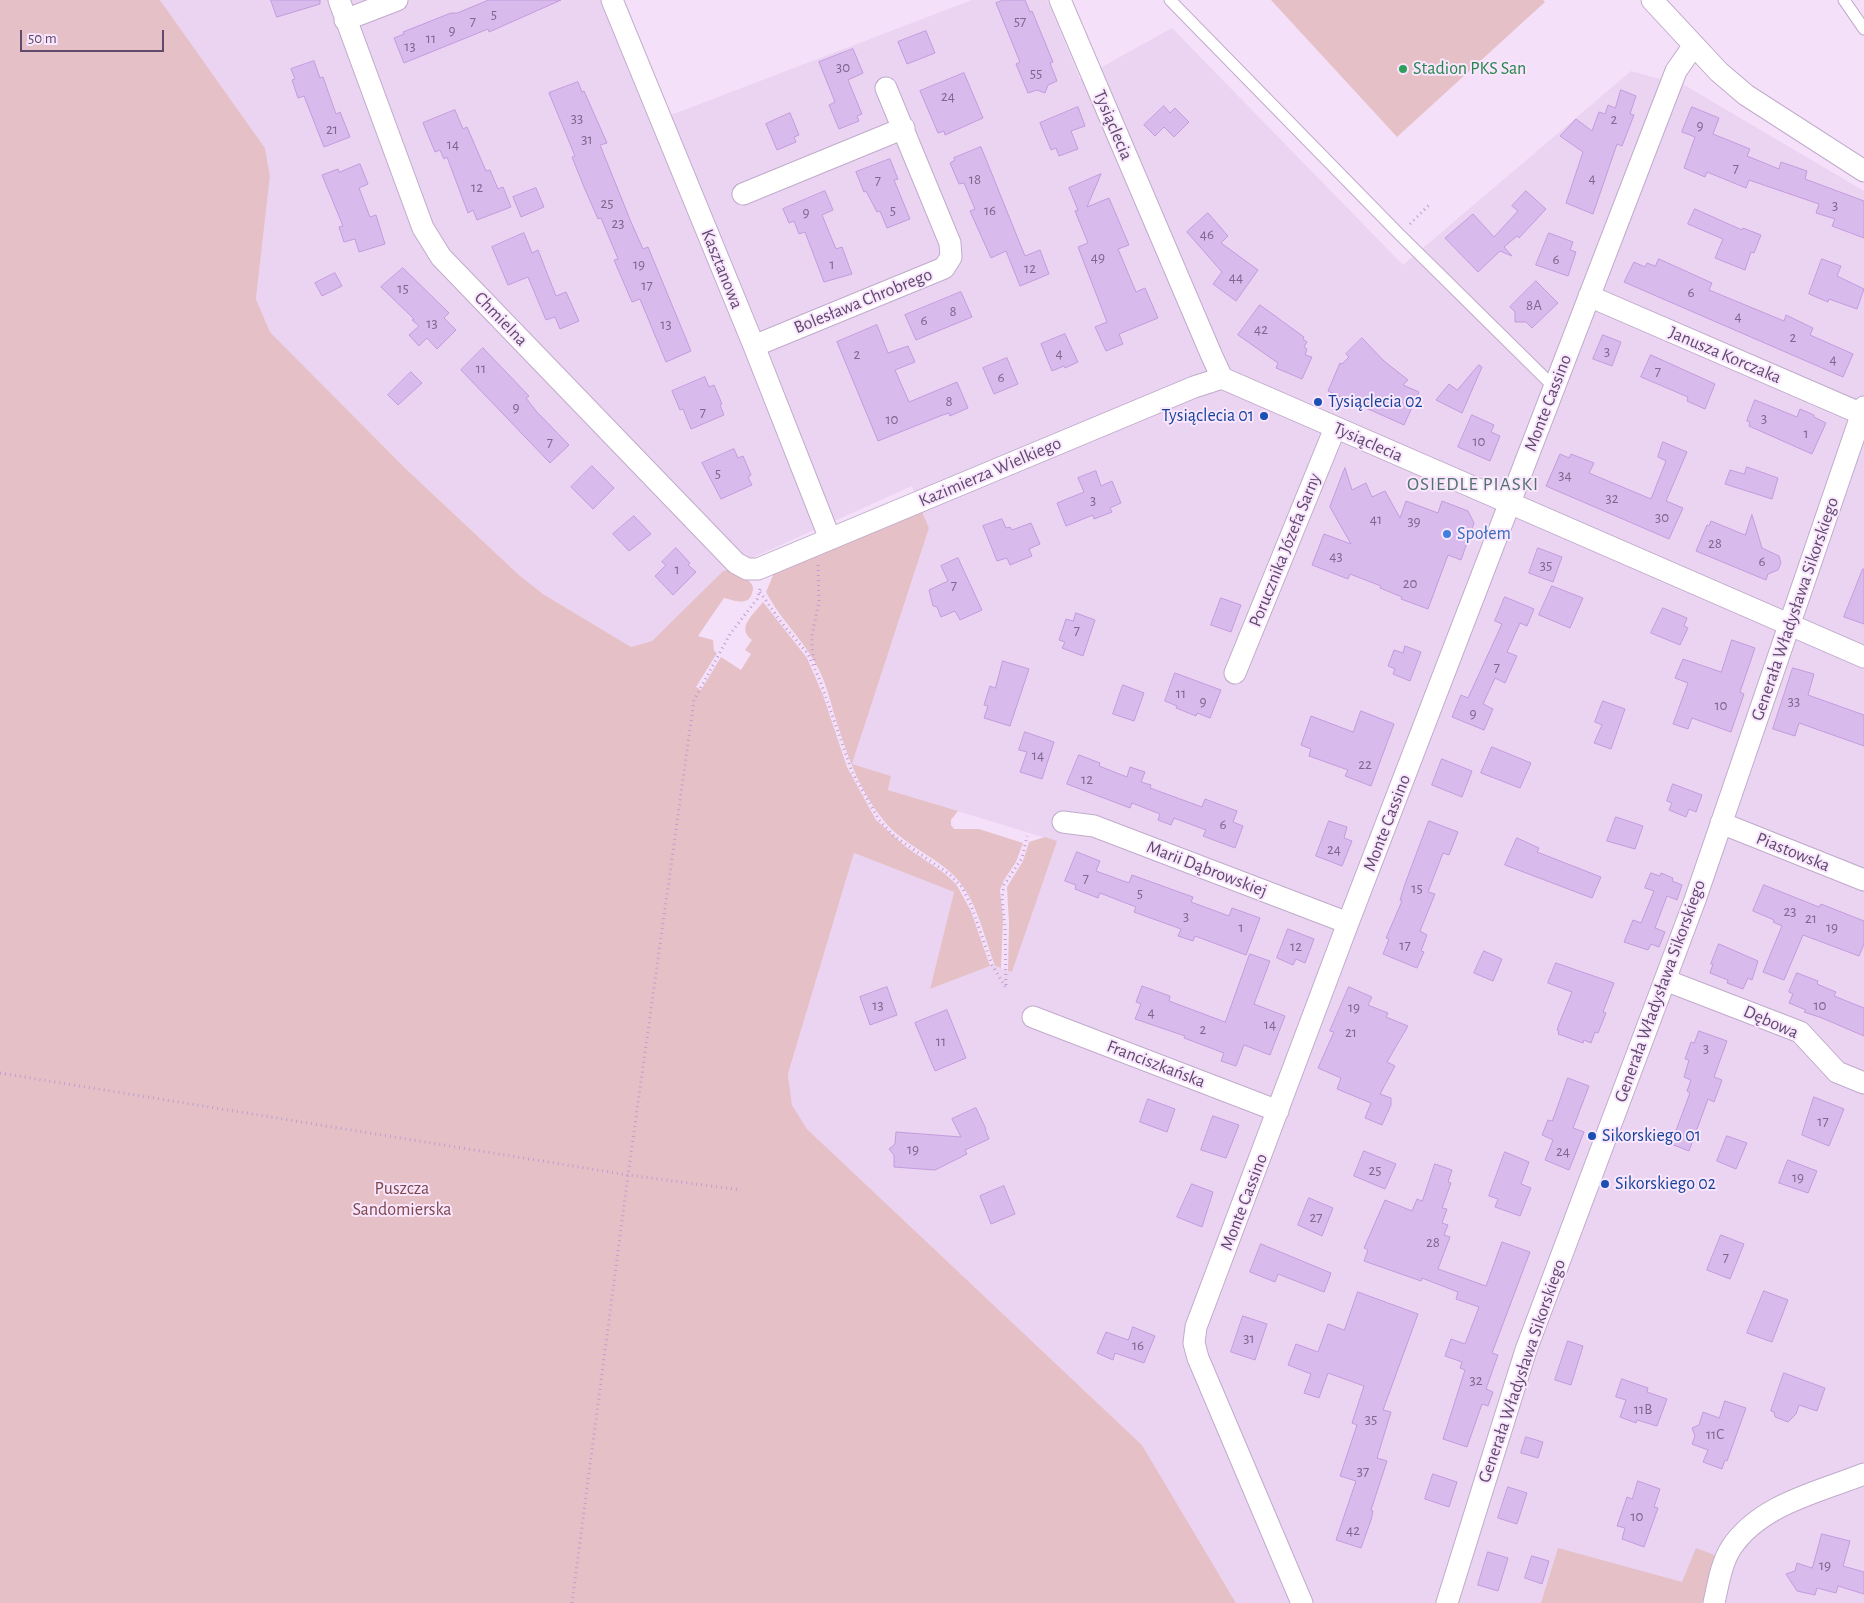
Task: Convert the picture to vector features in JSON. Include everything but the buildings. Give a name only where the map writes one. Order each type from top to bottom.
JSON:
[{"type":"street","points":[[342,10],[397,0]]},
{"type":"street","name":"Kasztanowa","points":[[612,0],[754,346],[825,541]]},
{"type":"street","name":"Tysiąclecia","points":[[1060,0],[1210,354],[1222,378],[1864,657]]},
{"type":"street","points":[[1652,0],[1719,72],[1746,96],[1864,171]]},
{"type":"street","name":"Chmielna","points":[[342,10],[423,228],[441,257],[736,563],[747,569],[758,569]]},
{"type":"street","name":"Monte Cassino","points":[[1302,1603],[1198,1358],[1194,1343],[1196,1327],[1348,923],[1676,71],[1694,45]]},
{"type":"street","name":"Bolesława Chrobrego","points":[[754,346],[944,268],[951,257],[950,243],[886,88]]},
{"type":"street","points":[[743,194],[904,128]]},
{"type":"street","name":"Janusza Korczaka","points":[[1589,296],[1863,410]]},
{"type":"street","name":"Kazimierza Wielkiego","points":[[758,569],[1194,387],[1222,378]]},
{"type":"street","name":"Generała Władysława Sikorskiego","points":[[1447,1603],[1526,1350],[1665,980],[1721,824],[1863,410]]},
{"type":"street","name":"Porucznika Józefa Sarny","points":[[1235,673],[1335,428]]},
{"type":"street","name":"Marii Dąbrowskiej","points":[[1064,822],[1094,826],[1348,923]]},
{"type":"street","name":"Piastowska","points":[[1721,824],[1864,880]]},
{"type":"street","name":"Dębowa","points":[[1665,980],[1800,1032],[1837,1072],[1864,1083]]},
{"type":"street","name":"Franciszkańska","points":[[1033,1017],[1278,1111]]},
{"type":"street","points":[[1714,1603],[1720,1572],[1731,1548],[1755,1522],[1784,1505],[1864,1474]]},
{"type":"lane","points":[[1170,0],[1399,234],[1554,386]]},
{"type":"lane","points":[[1844,0],[1864,29]]},
{"type":"path","points":[[1399,234],[1430,204]]},
{"type":"path","points":[[816,671],[812,642],[819,602],[818,563],[825,541]]},
{"type":"path","points":[[572,1603],[628,1175],[694,700],[730,634],[757,599],[761,583],[758,569]]},
{"type":"path","points":[[760,591],[781,622],[808,654],[816,671],[852,772],[879,820],[894,836],[949,874],[962,887],[971,905],[992,965],[1006,988],[1005,928],[1002,898],[1004,885],[1022,858],[1027,836]]},
{"type":"path","points":[[0,1073],[628,1175],[741,1190]]},
{"type":"shaded area","points":[[160,0],[611,0],[663,118],[972,0],[1047,0],[1080,79],[1172,28],[1403,265],[1631,71],[1686,86],[1864,191],[1864,1603],[1236,1603],[1142,1445],[807,1129],[792,1105],[788,1074],[854,853],[954,892],[930,989],[992,965],[1012,972],[1056,841],[888,790],[891,776],[852,764],[929,528],[912,486],[723,571],[652,641],[631,647],[543,594],[519,575],[405,468],[270,332],[256,299],[270,176],[265,148]]},
{"type":"green space","name":"Puszcza Sandomierska","points":[[0,0],[160,0],[265,148],[270,176],[256,299],[270,332],[405,468],[519,575],[543,594],[631,647],[652,641],[723,571],[729,569],[751,583],[753,592],[748,600],[740,602],[724,598],[698,636],[713,640],[714,651],[717,653],[696,687],[701,690],[721,657],[741,670],[751,654],[745,650],[752,640],[745,631],[746,626],[763,602],[807,658],[823,695],[847,767],[876,820],[906,847],[944,873],[956,884],[971,911],[990,966],[930,989],[954,892],[854,853],[788,1074],[792,1105],[807,1129],[1142,1445],[1236,1603],[0,1603]]},
{"type":"green space","name":"Stadion PKS San","points":[[1271,0],[1543,0],[1545,2],[1397,137]]},
{"type":"green space","points":[[921,509],[929,528],[852,764],[821,674],[809,652],[779,613],[766,592],[774,573]]},
{"type":"green space","points":[[852,764],[891,776],[888,790],[958,811],[951,820],[951,825],[954,829],[979,829],[1023,843],[1016,862],[1000,890],[1003,919],[1001,968],[995,966],[978,915],[958,880],[940,864],[904,840],[874,808]]},
{"type":"green space","points":[[1045,837],[1057,841],[1012,972],[1008,971],[1009,924],[1007,887],[1023,861],[1029,842]]},
{"type":"green space","points":[[1558,1548],[1682,1582],[1696,1548],[1717,1556],[1702,1603],[1541,1603]]},
{"type":"place","name":"Stadion PKS San","points":[[1403,69]]},
{"type":"place","name":"Tysiąclecia 02","points":[[1318,402]]},
{"type":"place","name":"Tysiąclecia 01","points":[[1264,416]]},
{"type":"place","name":"Społem","points":[[1447,534]]},
{"type":"place","name":"Sikorskiego 01","points":[[1592,1136]]},
{"type":"place","name":"Sikorskiego 02","points":[[1605,1184]]},
{"type":"district","name":"OSIEDLE PIASKI","points":[[1473,484]]}]
